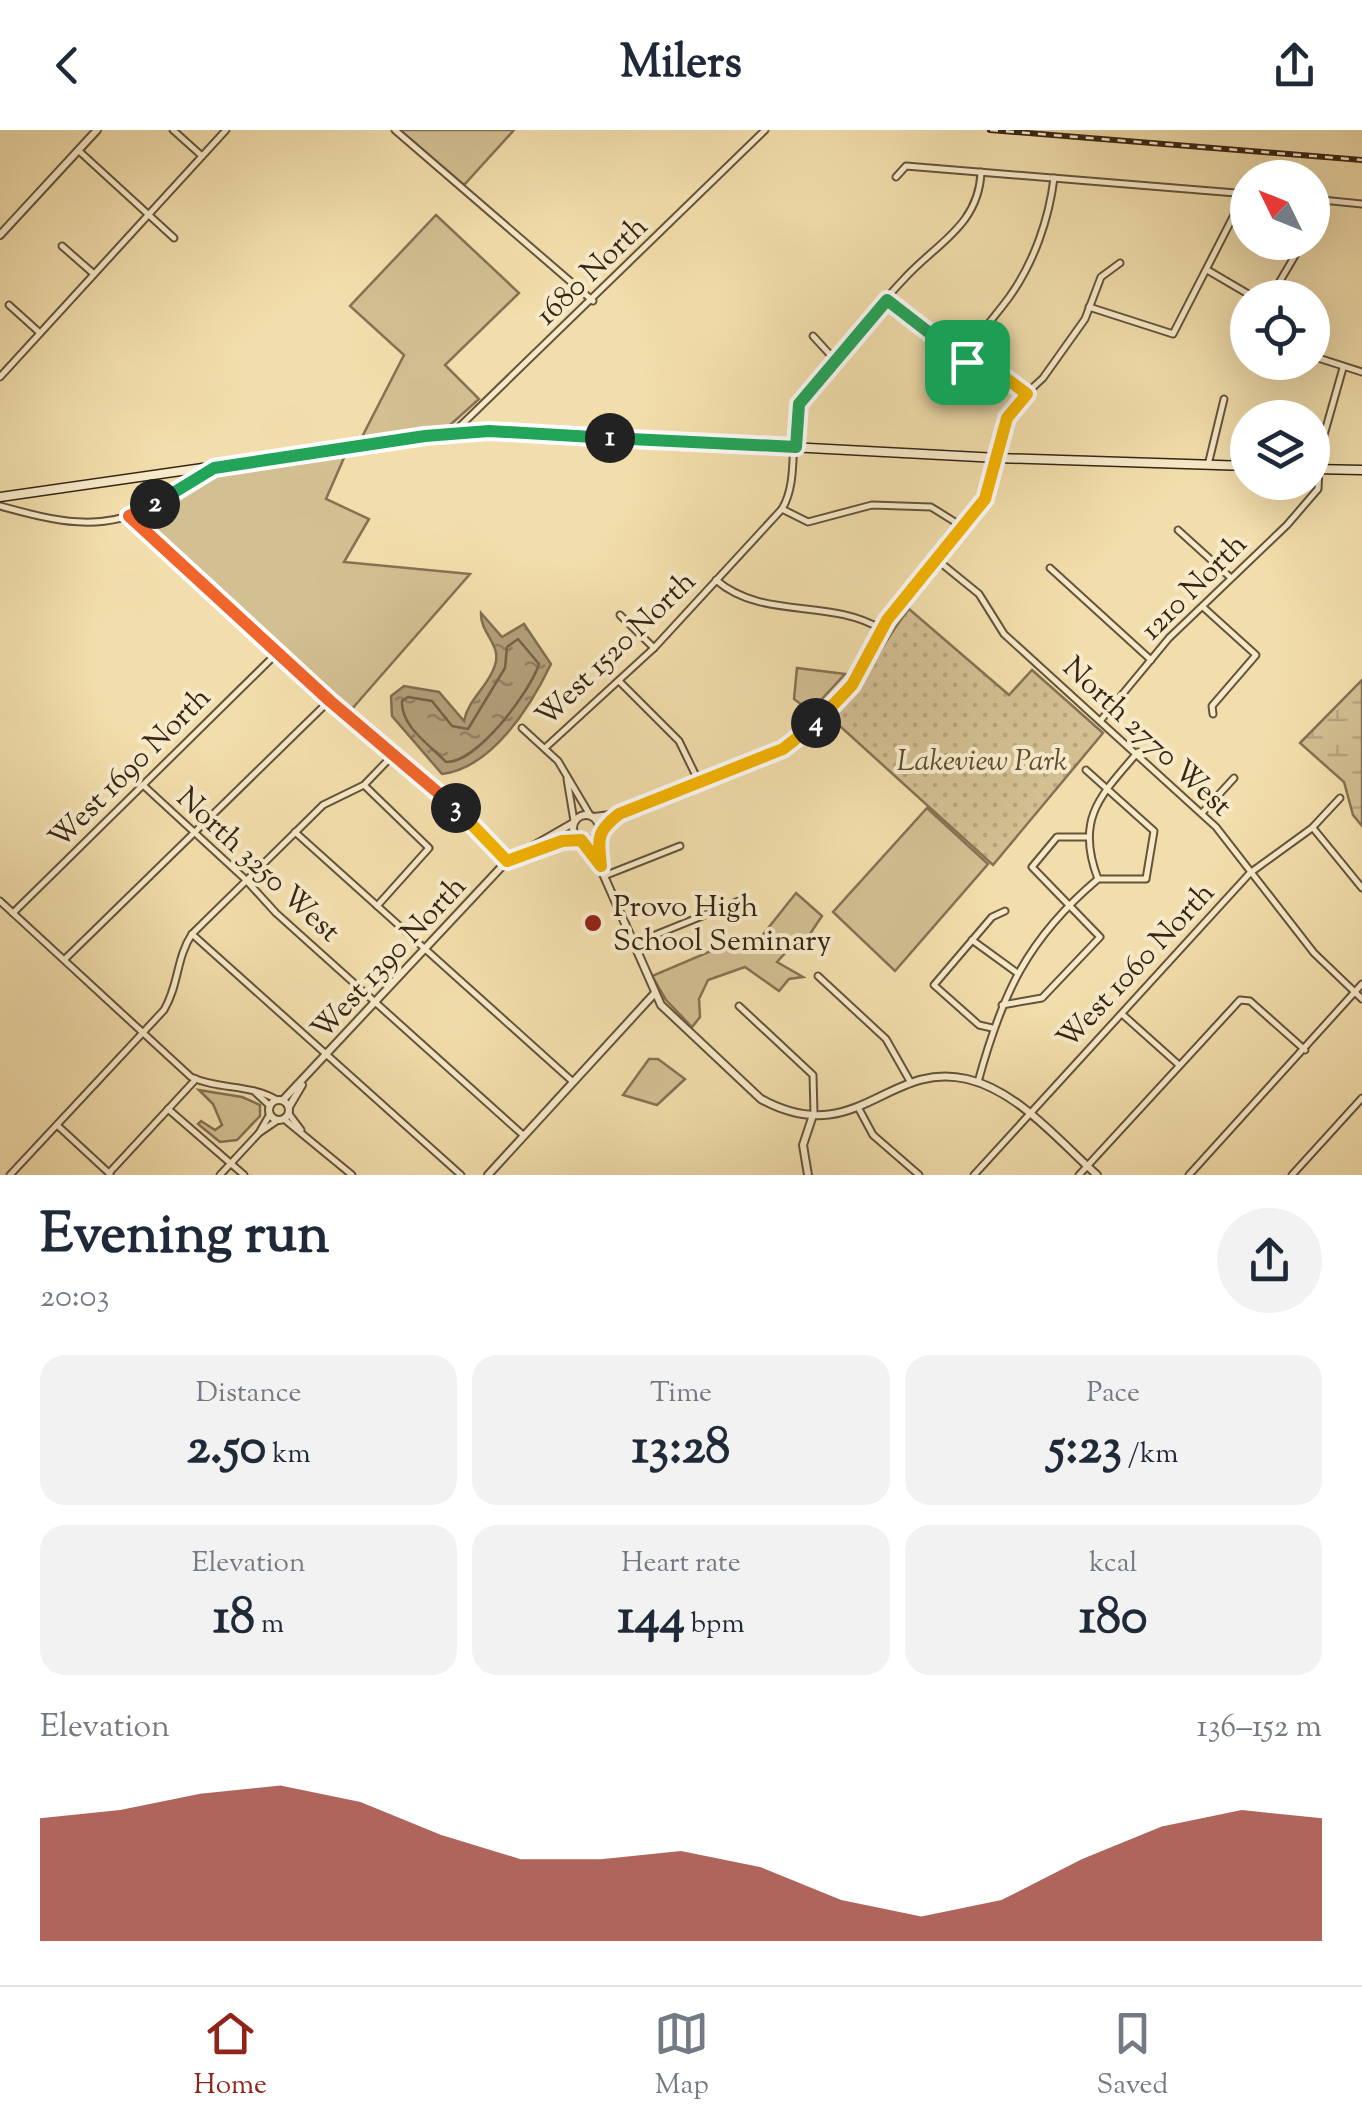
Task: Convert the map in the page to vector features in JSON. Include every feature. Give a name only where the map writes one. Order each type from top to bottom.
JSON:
[{"type":"main road","points":[[0,497],[453,433],[1230,466]]},
{"type":"main road","points":[[1330,469],[1362,470]]},
{"type":"street","points":[[0,235],[96,130]]},
{"type":"street","points":[[173,130],[202,156]]},
{"type":"street","points":[[0,377],[226,130]]},
{"type":"street","points":[[394,130],[593,301]]},
{"type":"street","name":"1680 North","points":[[453,433],[593,301],[761,132]]},
{"type":"street","points":[[78,150],[174,238]]},
{"type":"street","points":[[896,178],[906,166],[1230,193]]},
{"type":"street","points":[[963,526],[930,507],[861,506],[808,522],[782,508],[790,495],[799,404],[887,300],[962,226],[980,190],[982,172]]},
{"type":"street","points":[[967,362],[979,332],[1021,280],[1045,224],[1054,178]]},
{"type":"street","points":[[1330,201],[1362,204]]},
{"type":"street","points":[[1089,307],[1174,334],[1230,224]]},
{"type":"street","points":[[62,246],[94,274]]},
{"type":"street","points":[[592,816],[619,814],[783,749],[852,685],[881,629],[985,499],[1007,418],[1064,350],[1101,278],[1120,263]]},
{"type":"street","points":[[1208,271],[1230,284]]},
{"type":"street","points":[[887,300],[967,362],[1003,376],[1027,394]]},
{"type":"street","points":[[9,305],[40,333]]},
{"type":"street","points":[[813,336],[836,360]]},
{"type":"street","points":[[1330,363],[1362,372]]},
{"type":"street","name":"1210 North","points":[[1330,413],[1343,368]]},
{"type":"street","points":[[1208,465],[1224,399]]},
{"type":"street","points":[[0,506],[64,522],[129,516],[214,468]]},
{"type":"street","name":"1210 North","points":[[1101,720],[1151,661],[1309,500]]},
{"type":"street","name":"West 1520 North","points":[[545,748],[654,648],[782,508]]},
{"type":"street","points":[[129,516],[330,701],[474,823],[507,861]]},
{"type":"street","points":[[1178,530],[1231,578]]},
{"type":"street","name":"North 2770 West","points":[[936,559],[979,594],[1004,634],[1202,813],[1314,954],[1362,999]]},
{"type":"street","points":[[1050,568],[1151,661]]},
{"type":"street","points":[[716,580],[737,596],[856,616],[881,629]]},
{"type":"street","points":[[1203,607],[1256,655],[1218,696],[1212,706],[1213,714]]},
{"type":"street","points":[[620,615],[654,648]]},
{"type":"street","name":"West 1690 North","points":[[13,913],[277,653]]},
{"type":"street","points":[[619,681],[679,742],[699,782]]},
{"type":"street","points":[[65,959],[330,701]]},
{"type":"street","points":[[522,728],[545,748],[592,816],[604,876],[654,994],[672,1018],[762,1099],[779,1108],[813,1116],[859,1110],[911,1083],[950,1077],[978,1082],[1029,1114],[1096,1175]]},
{"type":"street","points":[[1098,878],[1087,837],[1092,812],[1138,752]]},
{"type":"street","points":[[10,1175],[170,1000],[183,948],[192,934],[323,805],[364,785],[394,754]]},
{"type":"street","points":[[978,1082],[993,1028],[1016,972],[1067,906],[1098,878],[1146,879],[1154,831],[1086,770]]},
{"type":"street","points":[[1202,813],[1234,778]]},
{"type":"street","points":[[567,779],[574,834],[583,840],[601,866]]},
{"type":"street","name":"North 3250 West","points":[[143,785],[246,878],[276,913],[524,1135]]},
{"type":"street","points":[[364,785],[429,848],[377,906]]},
{"type":"street","name":"West 1060 North","points":[[974,1175],[1250,873],[1312,828],[1340,798]]},
{"type":"street","points":[[598,832],[619,814]]},
{"type":"street","name":"West 1390 North","points":[[220,1175],[507,861],[574,822],[592,816]]},
{"type":"street","points":[[1312,828],[1362,888]]},
{"type":"street","points":[[296,832],[572,1081]]},
{"type":"street","name":"West 1390 North","points":[[507,861],[562,841],[583,840],[598,832]]},
{"type":"street","points":[[1002,1005],[1042,998],[1100,937],[1032,867],[1057,837],[1087,837]]},
{"type":"street","points":[[604,876],[680,846]]},
{"type":"street","points":[[0,901],[196,1079],[260,1089],[352,1175]]},
{"type":"street","points":[[633,944],[740,901]]},
{"type":"street","points":[[993,1028],[979,1025],[934,984],[992,917],[1005,911]]},
{"type":"street","points":[[192,934],[461,1175]]},
{"type":"street","points":[[972,940],[1016,972]]},
{"type":"street","points":[[818,976],[886,1039],[911,1083]]},
{"type":"street","points":[[1189,1175],[1362,984]]},
{"type":"street","points":[[488,1175],[654,994]]},
{"type":"street","points":[[1079,1175],[1245,998],[1304,1050]]},
{"type":"street","points":[[739,1006],[813,1075],[813,1116],[804,1145],[808,1175]]},
{"type":"street","points":[[1121,1013],[1179,1065]]},
{"type":"street","points":[[57,1125],[110,1174],[196,1079]]},
{"type":"street","points":[[1292,1175],[1362,1098]]},
{"type":"street","points":[[168,1109],[244,1175]]},
{"type":"street","points":[[859,1110],[874,1135],[918,1175]]},
{"type":"green space","points":[[400,130],[514,130],[464,185]]},
{"type":"green space","points":[[436,215],[519,293],[445,365],[479,399],[449,426],[362,437],[404,355],[350,306]]},
{"type":"green space","points":[[347,451],[326,499],[369,519],[344,562],[470,574],[351,710],[147,528],[143,518],[146,511],[215,471]]},
{"type":"green space","name":"Lakeview Park","points":[[909,609],[1009,695],[1032,670],[1103,733],[993,865],[831,718],[853,693]]},
{"type":"green space","points":[[797,668],[845,674],[807,715],[806,708],[794,699]]},
{"type":"green space","points":[[1362,680],[1362,826],[1353,815],[1344,782],[1300,743]]},
{"type":"green space","points":[[927,808],[988,864],[895,971],[833,912]]},
{"type":"green space","points":[[796,893],[822,916],[806,940],[801,936],[777,962],[803,977],[789,979],[779,991],[745,967],[708,980],[699,999],[700,1017],[692,1027],[666,1000],[652,976],[732,942],[761,937]]},
{"type":"green space","points":[[649,1059],[658,1059],[685,1079],[657,1105],[623,1095]]},
{"type":"green space","points":[[199,1090],[242,1097],[260,1105],[260,1116],[237,1140],[220,1142],[198,1124],[201,1121],[215,1130],[222,1125],[213,1104]]},
{"type":"water","points":[[481,613],[502,637],[524,624],[551,664],[521,716],[493,748],[460,769],[442,774],[392,716],[391,696],[404,686],[439,692],[464,721],[492,673],[496,658]]},
{"type":"railway","points":[[990,130],[1362,160]]},
{"type":"place","name":"Provo High School Seminary","points":[[593,923]]},
{"type":"route","points":[[887,300],[949,352],[967,362],[1003,376],[1027,394],[1013,406],[1007,418],[985,499],[887,620],[872,641],[852,685],[813,726],[783,749],[619,814],[600,828],[596,836],[601,866],[581,840],[562,841],[507,861],[474,823],[330,701],[129,516],[214,468],[453,433],[489,431],[796,447],[799,404],[887,300]]}]
